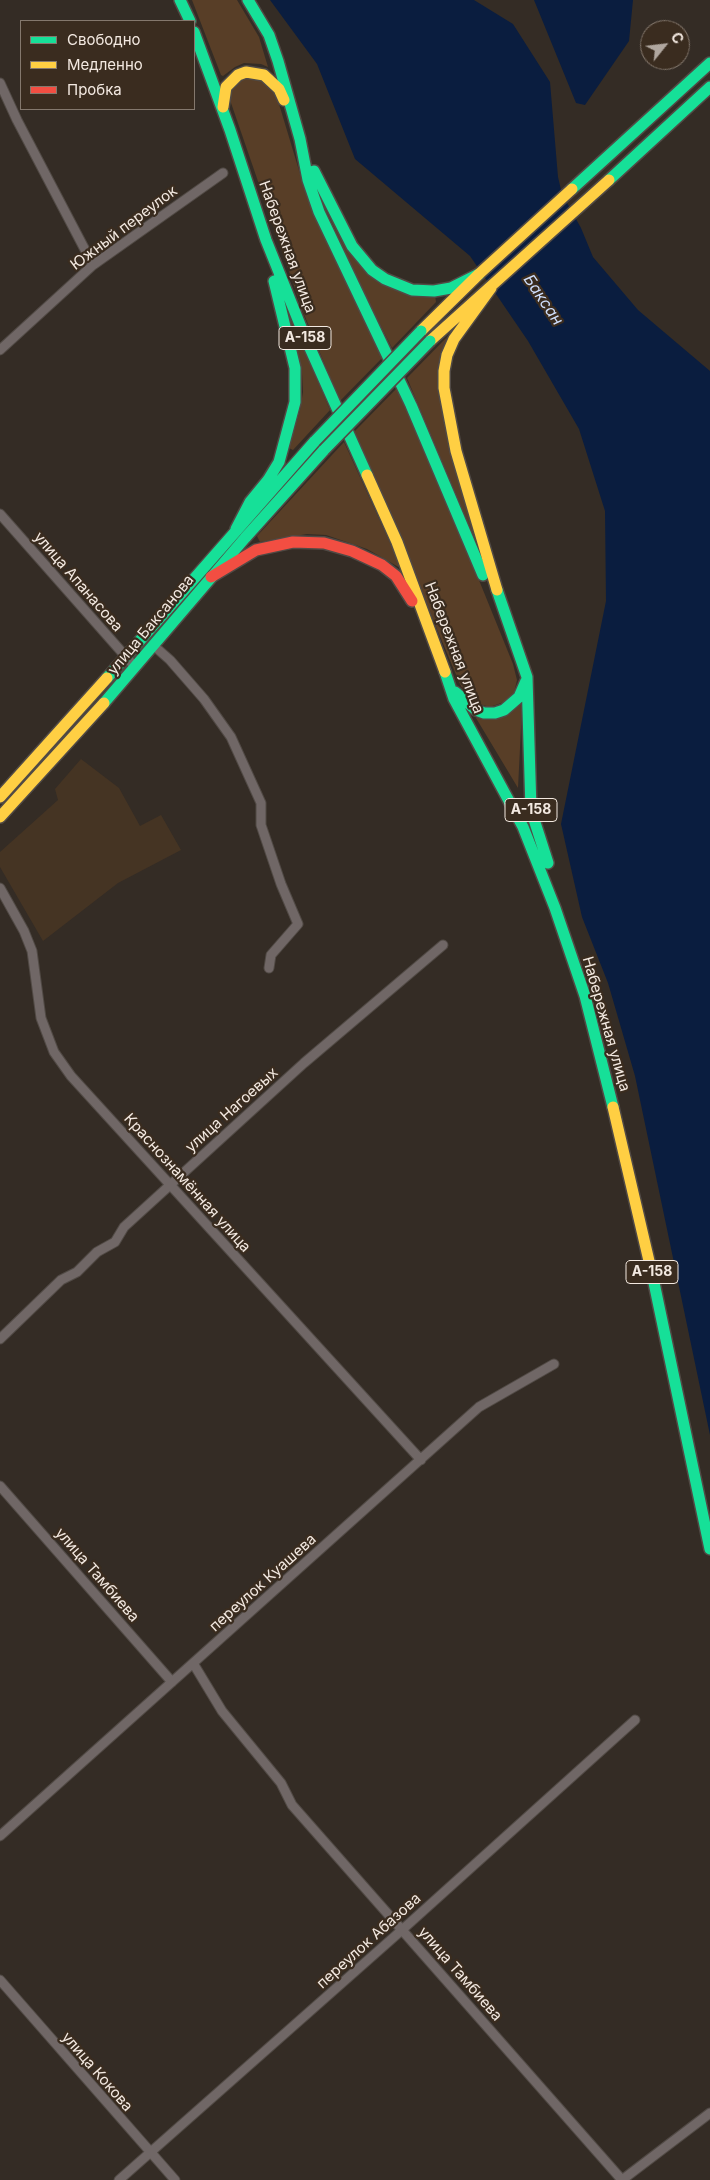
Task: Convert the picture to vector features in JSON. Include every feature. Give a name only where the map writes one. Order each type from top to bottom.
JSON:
[{"type":"main road","points":[[180,0],[190,20]]},
{"type":"main road","name":"А-158","points":[[248,0],[269,36],[278,61],[300,139],[308,180],[319,212],[411,406],[487,584],[506,621],[527,677],[530,721],[528,764],[531,810],[574,952],[585,996]]},
{"type":"main road","name":"Набережная улица","points":[[195,35],[223,111],[266,240],[309,346],[397,542],[448,683],[462,716],[495,772],[523,827],[543,876],[585,996],[601,1054],[656,1288],[710,1549]]},
{"type":"main road","points":[[300,139],[341,227],[352,246],[372,270],[399,286],[424,292],[451,288],[479,274],[710,63]]},
{"type":"main road","points":[[223,111],[226,87],[232,80],[246,72],[255,72],[272,81],[279,89],[294,116]]},
{"type":"main road","points":[[506,621],[456,451],[444,388],[444,371],[447,355],[454,339],[490,288],[710,87]]},
{"type":"main road","points":[[236,529],[250,502],[268,480],[279,462],[292,420],[295,402],[295,368],[272,274],[266,240]]},
{"type":"main road","name":"улица Баксанова","points":[[0,796],[28,768],[315,441],[479,274]]},
{"type":"main road","name":"улица Баксанова","points":[[0,817],[37,779],[211,577],[324,450],[430,340],[490,288]]},
{"type":"main road","points":[[211,577],[245,555],[265,547],[308,542],[340,546],[366,556],[396,576],[432,638]]},
{"type":"main road","points":[[448,683],[467,705],[484,713],[495,713],[504,710],[519,697],[527,677]]},
{"type":"street","points":[[0,83],[17,120],[93,265]]},
{"type":"street","name":"Южный переулок","points":[[0,350],[93,265],[223,173]]},
{"type":"street","name":"улица Апанасова","points":[[0,514],[124,657],[135,667]]},
{"type":"street","points":[[154,645],[198,692],[231,737],[261,803],[261,825],[281,884],[298,924],[271,955],[269,968]]},
{"type":"street","name":"Краснознамённая улица","points":[[0,888],[24,931],[32,951],[41,1018],[54,1052],[72,1076],[170,1185],[421,1460]]},
{"type":"street","name":"улица Нагоевых","points":[[0,1340],[61,1280],[77,1272],[97,1252],[115,1242],[124,1227],[304,1063],[443,945]]},
{"type":"street","name":"переулок Куашева","points":[[0,1836],[479,1408],[554,1364]]},
{"type":"street","name":"улица Тамбиева","points":[[0,1486],[172,1682]]},
{"type":"street","name":"улица Тамбиева","points":[[193,1664],[222,1711],[281,1783],[292,1804],[622,2180]]},
{"type":"street","name":"переулок Абазова","points":[[119,2180],[403,1930],[635,1720]]},
{"type":"street","name":"улица Кокова","points":[[0,1980],[175,2180]]},
{"type":"street","points":[[622,2180],[710,2113]]},
{"type":"shaded area","points":[[192,0],[237,0],[259,37],[268,67],[261,64],[244,63],[223,76],[221,75]]},
{"type":"shaded area","points":[[262,78],[276,94],[301,177],[383,357],[340,401],[303,312],[230,100],[232,88],[239,79]]},
{"type":"shaded area","points":[[324,204],[360,264],[435,295],[436,302],[392,348],[350,265]]},
{"type":"shaded area","points":[[284,302],[330,410],[293,450],[289,448],[300,410],[303,392],[302,373]]},
{"type":"shaded area","points":[[447,337],[443,352],[480,551],[407,378]]},
{"type":"shaded area","points":[[397,388],[468,553],[513,664],[517,680],[514,693],[504,702],[490,707],[479,704],[467,697],[460,684],[354,432]]},
{"type":"shaded area","points":[[344,442],[402,569],[367,549],[326,535],[307,534],[260,542],[257,536]]},
{"type":"shaded area","points":[[521,704],[522,708],[518,788],[476,718]]},
{"type":"shaded area","points":[[81,759],[119,788],[140,826],[161,815],[181,850],[118,883],[43,941],[0,867],[0,852],[58,800],[55,789]]},
{"type":"water","name":"Баксан","points":[[270,0],[474,0],[513,24],[550,82],[558,177],[562,194],[581,228],[593,257],[638,310],[710,371],[710,1435],[635,1076],[608,983],[582,917],[561,824],[606,601],[605,511],[579,429],[528,341],[470,256],[355,159],[317,64]]},
{"type":"water","points":[[534,0],[633,0],[629,41],[585,105],[576,103]]},
{"type":"traffic: fast","points":[[180,0],[190,20]]},
{"type":"traffic: fast","points":[[248,0],[269,35],[278,61],[300,139],[308,180],[319,212],[411,405],[483,575]]},
{"type":"traffic: fast","points":[[195,35],[230,130],[266,240],[305,337],[367,475]]},
{"type":"traffic: fast","points":[[572,189],[710,63]]},
{"type":"traffic: fast","points":[[609,180],[710,87]]},
{"type":"traffic: fast","points":[[314,171],[352,246],[372,270],[385,279],[412,290],[434,291],[451,288],[479,274]]},
{"type":"traffic: fast","points":[[236,529],[250,502],[268,480],[279,462],[295,402],[295,368],[274,281]]},
{"type":"traffic: fast","points":[[315,441],[421,331]]},
{"type":"traffic: fast","points":[[324,450],[430,341]]},
{"type":"traffic: fast","points":[[107,678],[315,441]]},
{"type":"traffic: fast","points":[[104,703],[245,538],[324,450]]},
{"type":"traffic: fast","points":[[497,590],[527,677],[531,810],[548,863]]},
{"type":"traffic: fast","points":[[445,672],[454,699],[523,827],[555,908],[585,996],[613,1107]]},
{"type":"traffic: fast","points":[[455,692],[476,710],[484,713],[495,713],[504,710],[519,697],[526,681]]},
{"type":"traffic: fast","points":[[653,1278],[710,1549]]},
{"type":"traffic: slow","points":[[223,107],[226,87],[238,75],[246,72],[264,75],[279,89],[284,100]]},
{"type":"traffic: slow","points":[[430,341],[609,180]]},
{"type":"traffic: slow","points":[[421,331],[479,274],[572,189]]},
{"type":"traffic: slow","points":[[491,288],[454,339],[447,355],[444,371],[444,388],[456,451],[497,590]]},
{"type":"traffic: slow","points":[[367,475],[397,542],[445,672]]},
{"type":"traffic: slow","points":[[0,797],[107,678]]},
{"type":"traffic: slow","points":[[0,817],[104,703]]},
{"type":"traffic: slow","points":[[613,1107],[653,1278]]},
{"type":"traffic: jam","points":[[211,577],[256,550],[293,542],[324,543],[352,551],[382,565],[396,576],[412,601]]}]
